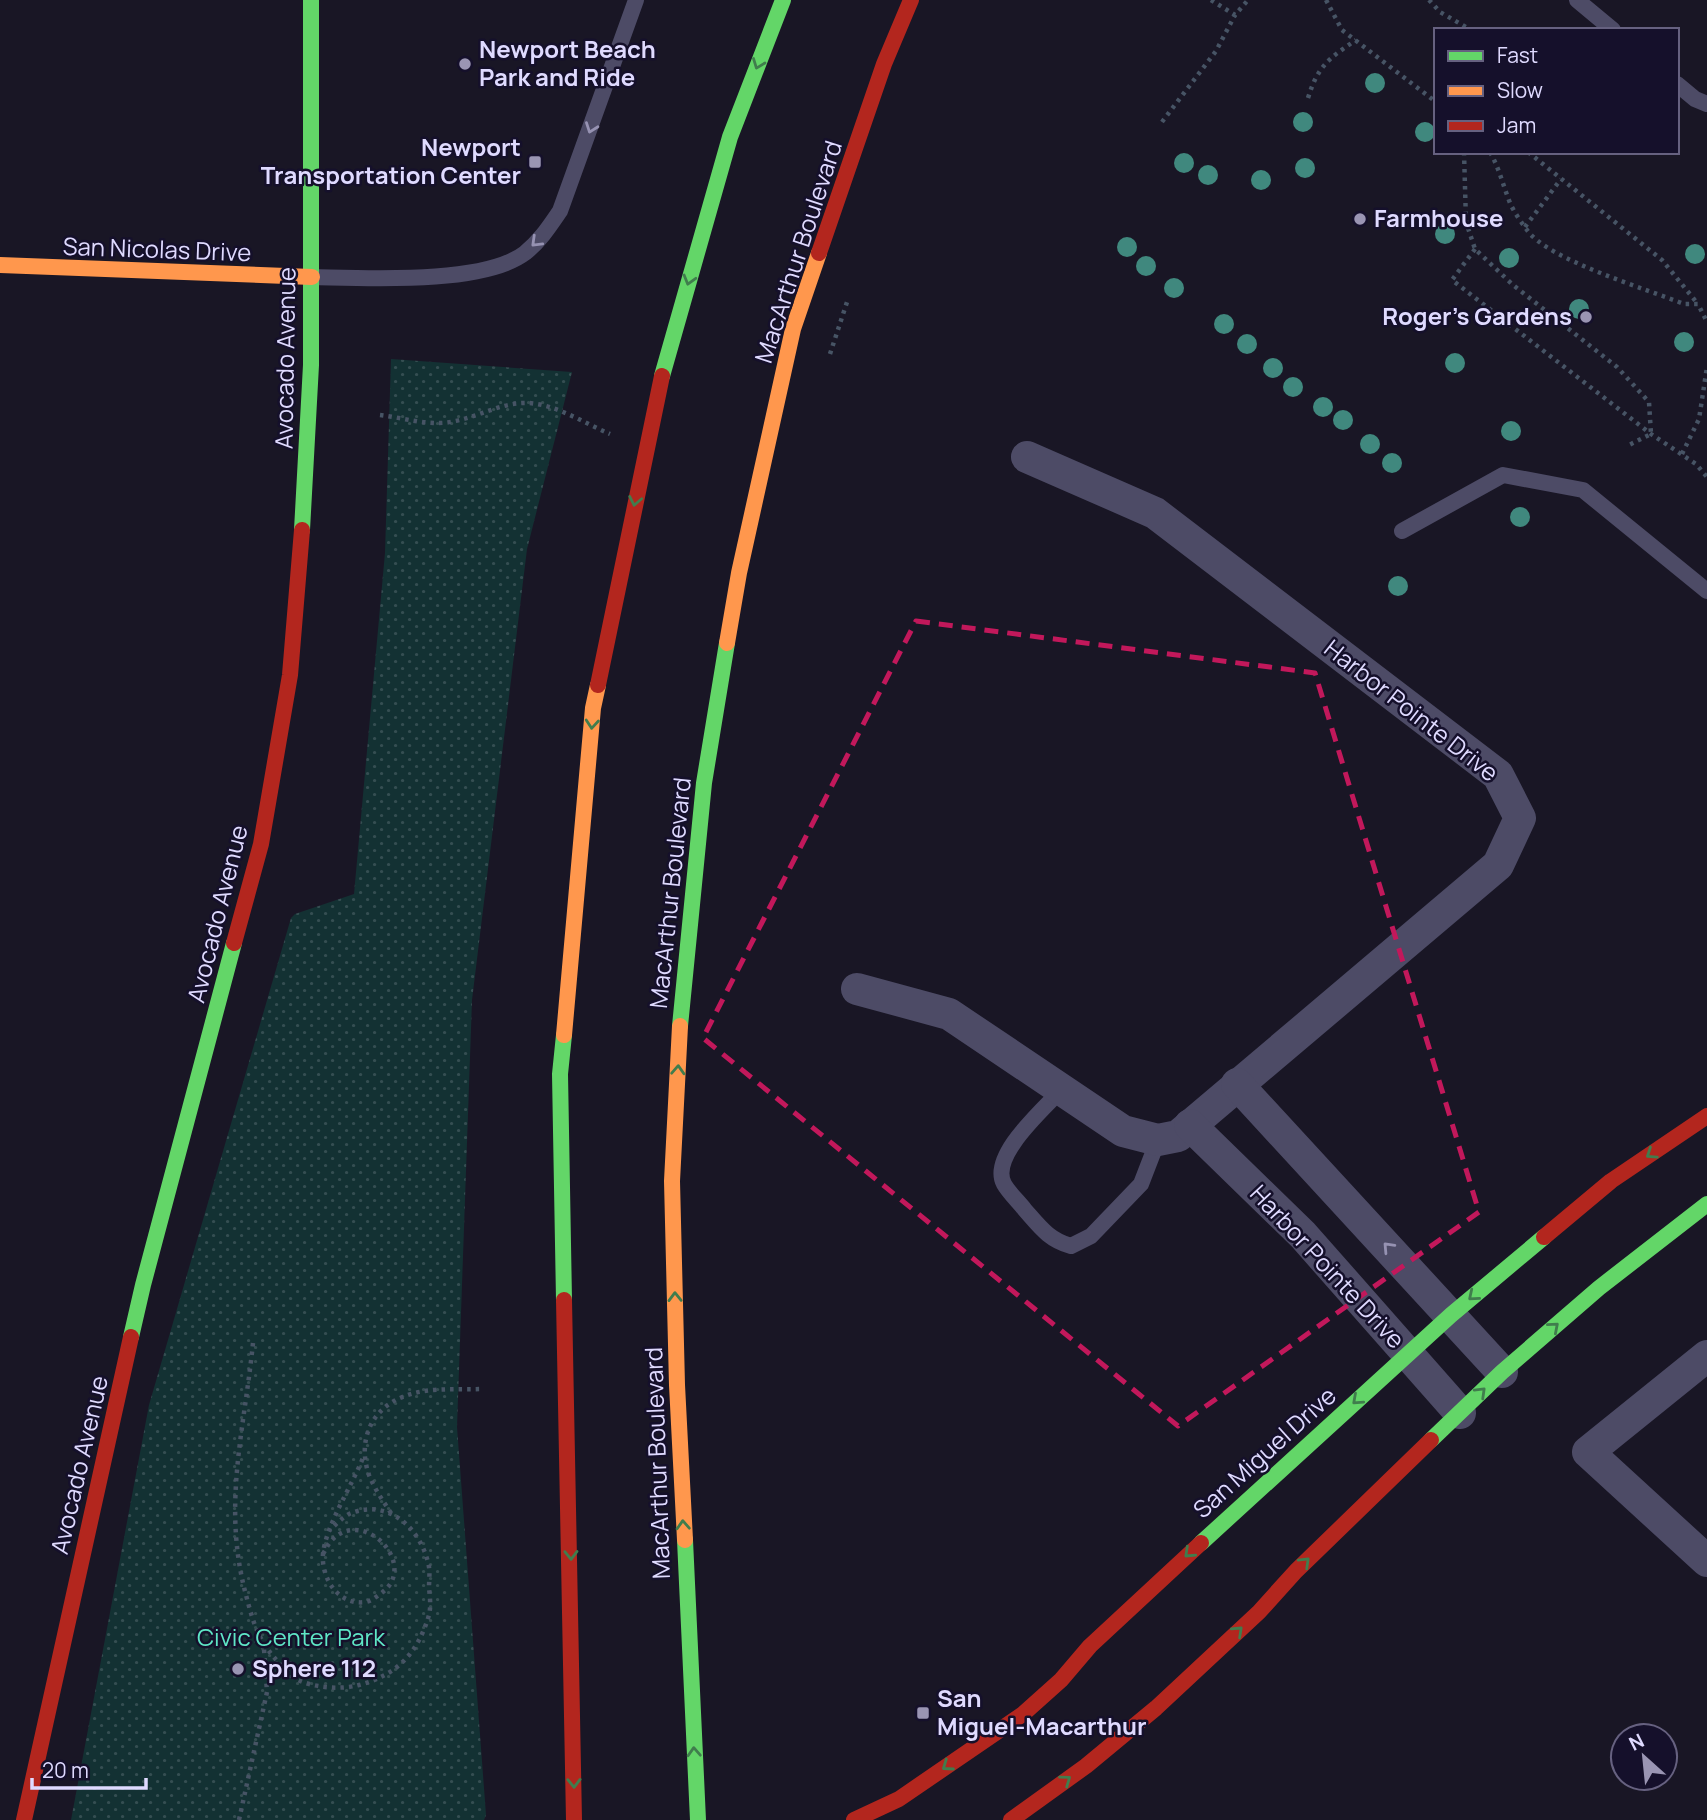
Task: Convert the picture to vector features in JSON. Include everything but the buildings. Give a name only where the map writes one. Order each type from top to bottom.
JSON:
[{"type":"main road","name":"Avocado Avenue","points":[[24,1820],[143,1285],[261,844],[290,675],[305,490],[311,365],[312,0]]},
{"type":"main road","points":[[575,1820],[560,1074],[593,708],[657,391],[730,137],[783,0]]},
{"type":"main road","name":"MacArthur Boulevard","points":[[698,1820],[677,1385],[672,1181],[681,996],[704,783],[739,573],[793,329],[884,64],[911,0]]},
{"type":"main road","name":"San Nicolas Drive","points":[[0,265],[74,270],[312,277]]},
{"type":"main road","name":"San Miguel Drive","points":[[853,1820],[899,1799],[1023,1714],[1061,1680],[1090,1646],[1201,1542],[1451,1315],[1611,1181],[1707,1116]]},
{"type":"main road","points":[[1011,1820],[1086,1766],[1156,1708],[1259,1612],[1296,1571],[1502,1372],[1599,1288],[1707,1205]]},
{"type":"street","name":"Harbor Pointe Drive","points":[[1027,457],[1155,513],[1498,775],[1520,817],[1498,865],[1178,1136],[1158,1140]]},
{"type":"street","points":[[857,989],[949,1014],[1123,1131],[1158,1140]]},
{"type":"street","points":[[1237,1084],[1502,1372]]},
{"type":"street","name":"Harbor Pointe Drive","points":[[1190,1125],[1303,1235],[1460,1413]]},
{"type":"street","points":[[1707,1356],[1588,1451],[1707,1561]]},
{"type":"lane","points":[[312,277],[458,275],[500,266],[523,254],[544,235],[559,211],[636,0]]},
{"type":"lane","points":[[1577,0],[1611,28]]},
{"type":"lane","points":[[1679,86],[1695,99],[1707,104]]},
{"type":"lane","points":[[1402,531],[1503,475],[1583,490],[1707,591]]},
{"type":"lane","points":[[1061,1090],[1014,1141],[1003,1162],[1003,1182],[1039,1227],[1056,1242],[1071,1246],[1091,1236],[1141,1184],[1158,1140]]},
{"type":"path","points":[[1211,0],[1235,15]]},
{"type":"path","points":[[1162,122],[1216,51],[1235,15],[1248,0]]},
{"type":"path","points":[[1326,0],[1342,30],[1434,100]]},
{"type":"path","points":[[1429,0],[1440,12],[1468,28]]},
{"type":"path","points":[[1307,98],[1315,76],[1331,57],[1356,40]]},
{"type":"path","points":[[1464,154],[1466,222],[1475,249],[1513,285],[1617,367],[1649,402],[1651,434]]},
{"type":"path","points":[[1491,154],[1511,205],[1529,233],[1553,252],[1684,304],[1698,304]]},
{"type":"path","points":[[1530,154],[1662,260],[1698,304],[1707,322]]},
{"type":"path","points":[[1525,227],[1561,179]]},
{"type":"path","points":[[1475,249],[1452,281],[1651,434],[1696,464],[1707,477]]},
{"type":"path","points":[[827,363],[848,298]]},
{"type":"path","points":[[1682,454],[1699,419],[1707,368]]},
{"type":"path","points":[[380,415],[442,423],[457,421],[505,405],[528,403],[550,407],[568,415]]},
{"type":"path","points":[[1629,445],[1651,434]]},
{"type":"path","points":[[239,1820],[268,1692],[264,1647],[253,1621],[241,1576],[235,1537],[234,1494],[238,1442],[248,1395],[253,1343]]},
{"type":"path","points":[[323,1553],[332,1540],[347,1531],[366,1532],[382,1540],[393,1558],[394,1577],[384,1591],[369,1602],[350,1602],[335,1591],[324,1572],[323,1553],[329,1531],[356,1477],[373,1418],[386,1406],[406,1395],[482,1389]]},
{"type":"path","points":[[364,1455],[369,1477],[391,1513]]},
{"type":"path","points":[[264,1647],[295,1679],[320,1686],[350,1688],[380,1679],[402,1665],[420,1640],[430,1612],[429,1566],[420,1543],[408,1525],[391,1513],[369,1508],[347,1515],[329,1531]]},
{"type":"highlighted area","points":[[916,621],[1315,673],[1479,1212],[1178,1426],[703,1038]]},
{"type":"green space","name":"Civic Center Park","points":[[391,359],[572,372],[527,549],[472,1000],[457,1427],[486,1815],[484,1820],[71,1820],[149,1405],[291,918],[295,914],[354,894],[385,553]]},
{"type":"traffic: fast","points":[[302,530],[311,365],[311,0]]},
{"type":"traffic: fast","points":[[662,376],[730,137],[783,0]]},
{"type":"traffic: fast","points":[[680,1026],[704,783],[727,643]]},
{"type":"traffic: fast","points":[[131,1337],[234,943]]},
{"type":"traffic: fast","points":[[564,1035],[560,1074],[564,1300]]},
{"type":"traffic: fast","points":[[1431,1440],[1502,1372],[1599,1288],[1707,1204]]},
{"type":"traffic: fast","points":[[1201,1543],[1451,1315],[1544,1237]]},
{"type":"traffic: fast","points":[[685,1540],[698,1820]]},
{"type":"traffic: slow","points":[[727,643],[739,573],[793,329],[819,253]]},
{"type":"traffic: slow","points":[[0,265],[312,277]]},
{"type":"traffic: slow","points":[[564,1035],[593,708],[598,685]]},
{"type":"traffic: slow","points":[[680,1026],[672,1181],[677,1385],[685,1540]]},
{"type":"traffic: jam","points":[[819,253],[884,64],[911,0]]},
{"type":"traffic: jam","points":[[598,685],[662,376]]},
{"type":"traffic: jam","points":[[234,943],[261,844],[290,675],[302,530]]},
{"type":"traffic: jam","points":[[1544,1237],[1611,1181],[1707,1116]]},
{"type":"traffic: jam","points":[[564,1300],[574,1820]]},
{"type":"traffic: jam","points":[[24,1820],[131,1337]]},
{"type":"traffic: jam","points":[[1011,1820],[1086,1766],[1156,1708],[1259,1612],[1296,1571],[1431,1440]]},
{"type":"traffic: jam","points":[[854,1820],[899,1799],[1023,1714],[1061,1680],[1090,1646],[1201,1543]]},
{"type":"place","name":"Newport Beach Park and Ride","points":[[465,64]]},
{"type":"place","name":"Newport Transportation Center","points":[[535,162]]},
{"type":"place","name":"Farmhouse","points":[[1360,219]]},
{"type":"place","name":"Roger's Gardens","points":[[1586,317]]},
{"type":"place","name":"Sphere 112","points":[[238,1669]]},
{"type":"place","name":"San Miguel-Macarthur","points":[[923,1713]]}]
